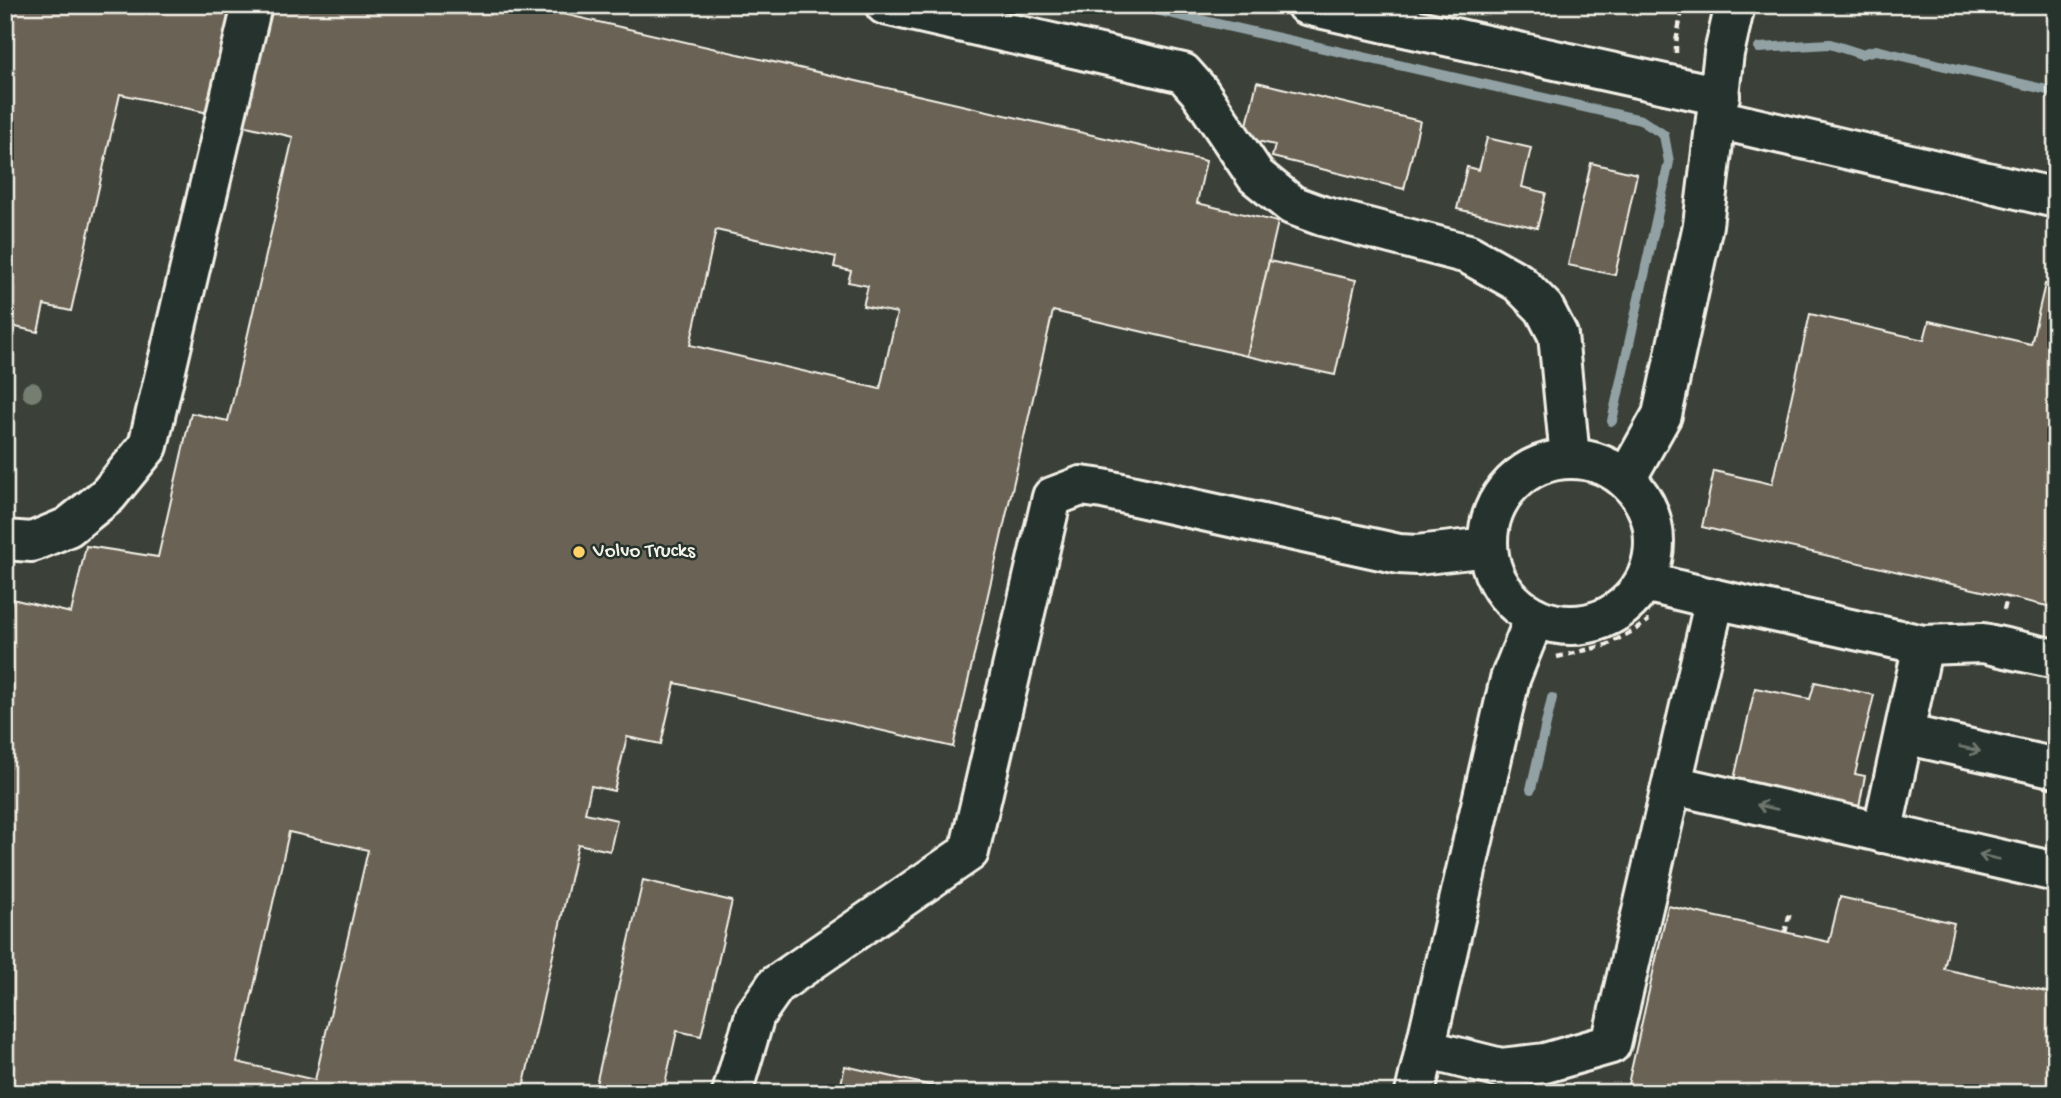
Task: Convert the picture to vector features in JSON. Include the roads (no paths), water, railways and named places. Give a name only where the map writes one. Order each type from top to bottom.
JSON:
[{"type":"lane","points":[[5,540],[32,542],[68,527],[108,495],[148,446],[252,5]]},
{"type":"lane","points":[[885,5],[1182,73],[1199,91],[1256,176],[1292,205],[1322,216],[1468,254],[1518,282],[1544,308],[1558,335],[1570,458]]},
{"type":"lane","points":[[1306,5],[1388,14],[1718,108],[2056,198]]},
{"type":"lane","points":[[1626,479],[1662,415],[1703,225],[1724,53],[1735,5]]},
{"type":"lane","points":[[1650,599],[1654,527],[1644,501],[1626,479],[1609,467],[1590,460],[1570,458],[1543,463],[1520,476],[1502,496],[1490,521],[1488,547],[1492,569],[1502,589],[1517,605],[1535,617],[1559,625],[1584,625],[1608,617],[1629,602],[1650,599],[1715,599],[1923,645],[1983,643],[2056,659]]},
{"type":"lane","points":[[732,1093],[755,1015],[776,985],[969,852],[1052,497],[1081,486],[1103,489],[1399,554],[1417,555],[1488,547]]},
{"type":"lane","points":[[1425,1049],[1501,1068],[1545,1063],[1611,1044],[1715,599]]},
{"type":"lane","points":[[1415,1093],[1510,679],[1535,617]]},
{"type":"lane","points":[[1882,833],[1923,645]]},
{"type":"lane","points":[[1904,734],[2056,768]]},
{"type":"lane","points":[[1673,785],[2056,872]]},
{"type":"waterway","points":[[1134,5],[1641,120],[1664,135],[1669,162],[1612,421]]},
{"type":"waterway","points":[[1759,48],[1830,44],[1861,54],[1876,50],[2056,92]]},
{"type":"waterway","points":[[1531,789],[1552,698]]},
{"type":"place","name":"Volvo Trucks","points":[[579,552]]}]
